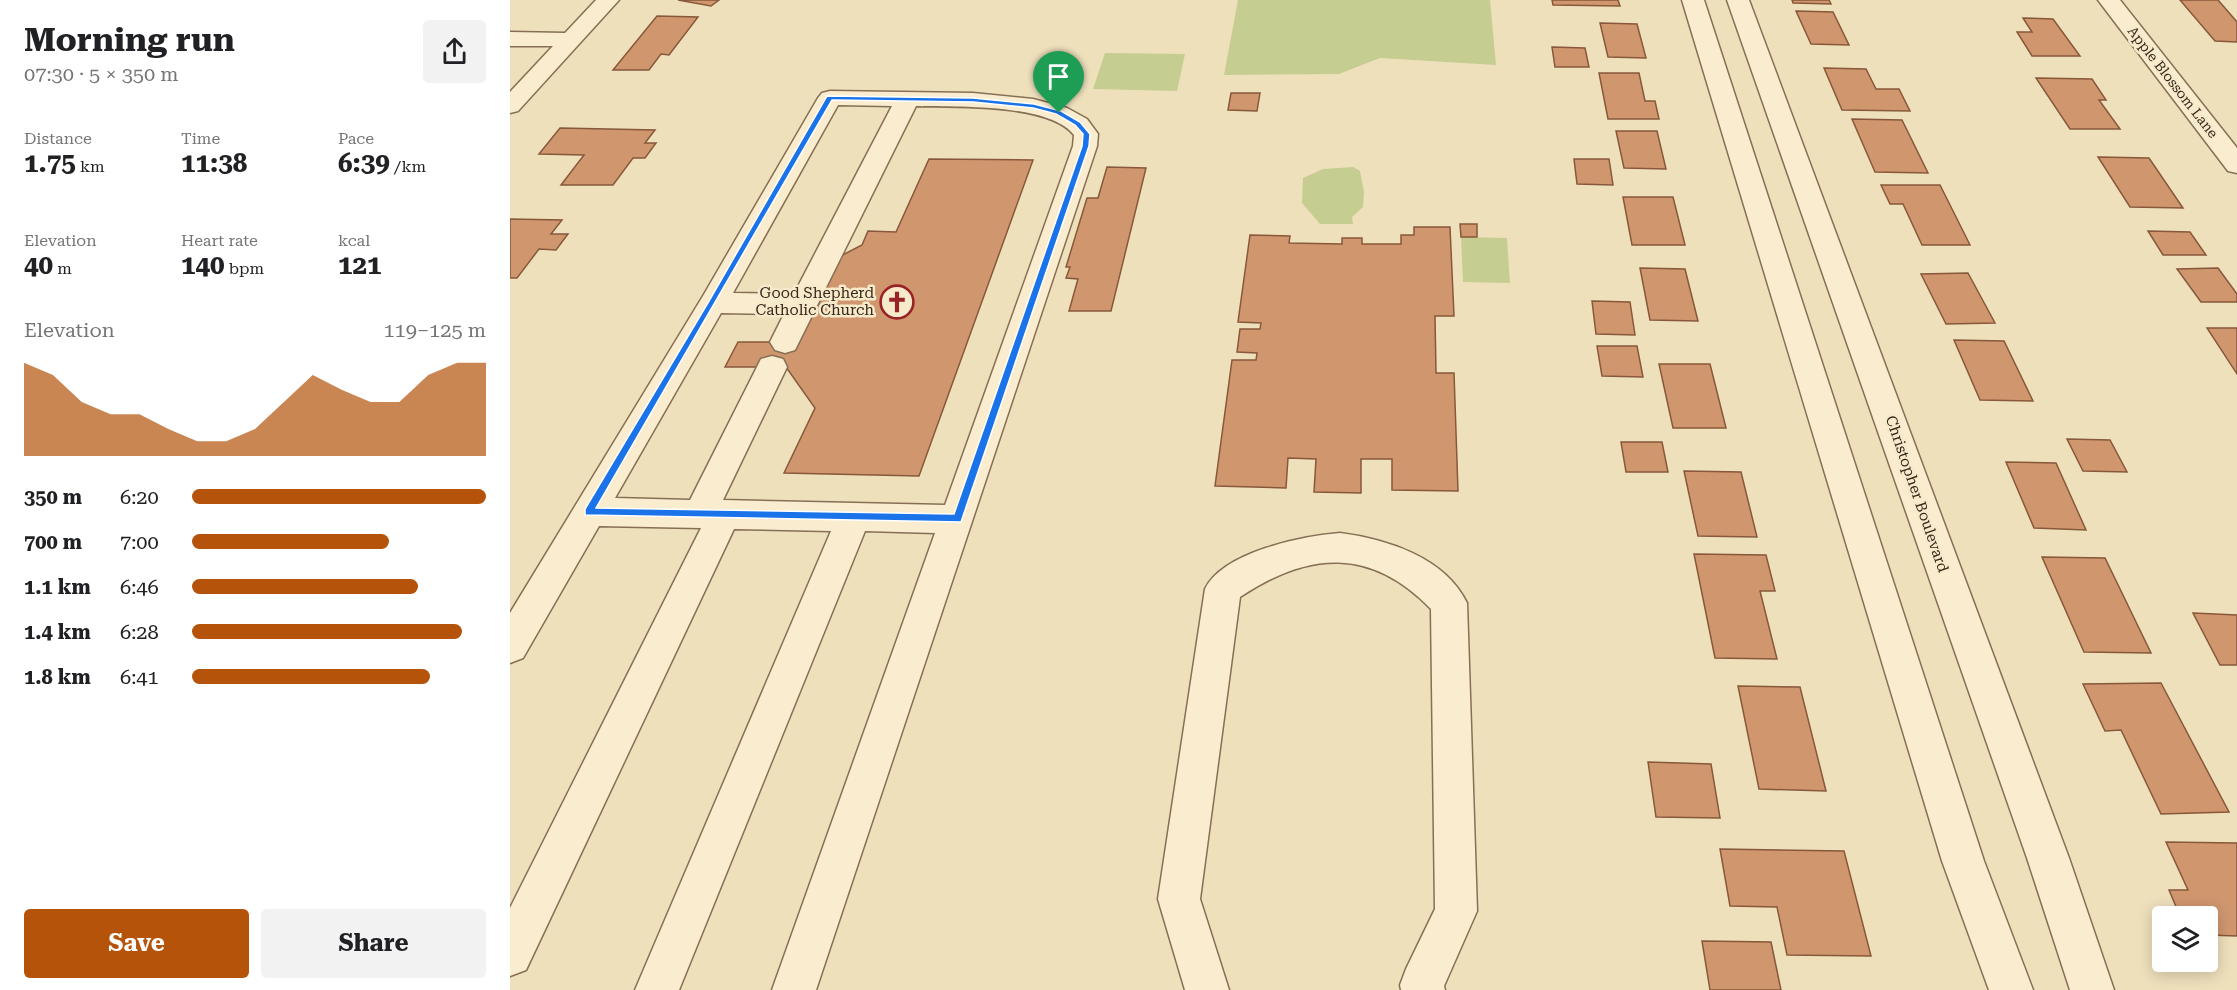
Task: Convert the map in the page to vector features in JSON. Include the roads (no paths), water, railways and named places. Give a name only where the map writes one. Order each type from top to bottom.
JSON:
[{"type":"street","points":[[510,106],[608,0]]},
{"type":"street","points":[[1694,0],[1963,861],[2011,990]]},
{"type":"street","name":"Christopher Boulevard","points":[[1738,0],[2048,858],[2092,990]]},
{"type":"street","name":"Apple Blossom Lane","points":[[2109,0],[2237,165]]},
{"type":"street","points":[[510,39],[569,40]]},
{"type":"street","points":[[510,646],[830,98],[908,98],[1034,106],[1059,113],[1078,124],[1086,134],[1085,146],[1070,194],[794,990]]},
{"type":"street","points":[[510,954],[712,514],[779,355],[908,98]]},
{"type":"street","points":[[712,303],[804,304]]},
{"type":"street","points":[[589,512],[957,519]]},
{"type":"street","points":[[657,990],[854,517]]},
{"type":"street","points":[[1207,990],[1179,899],[1223,589],[1243,574],[1267,561],[1290,553],[1337,547],[1387,558],[1410,569],[1434,585],[1449,603],[1456,911],[1422,985],[1423,990]]},
{"type":"place","name":"Good Shepherd Catholic Church","points":[[897,302]]}]
